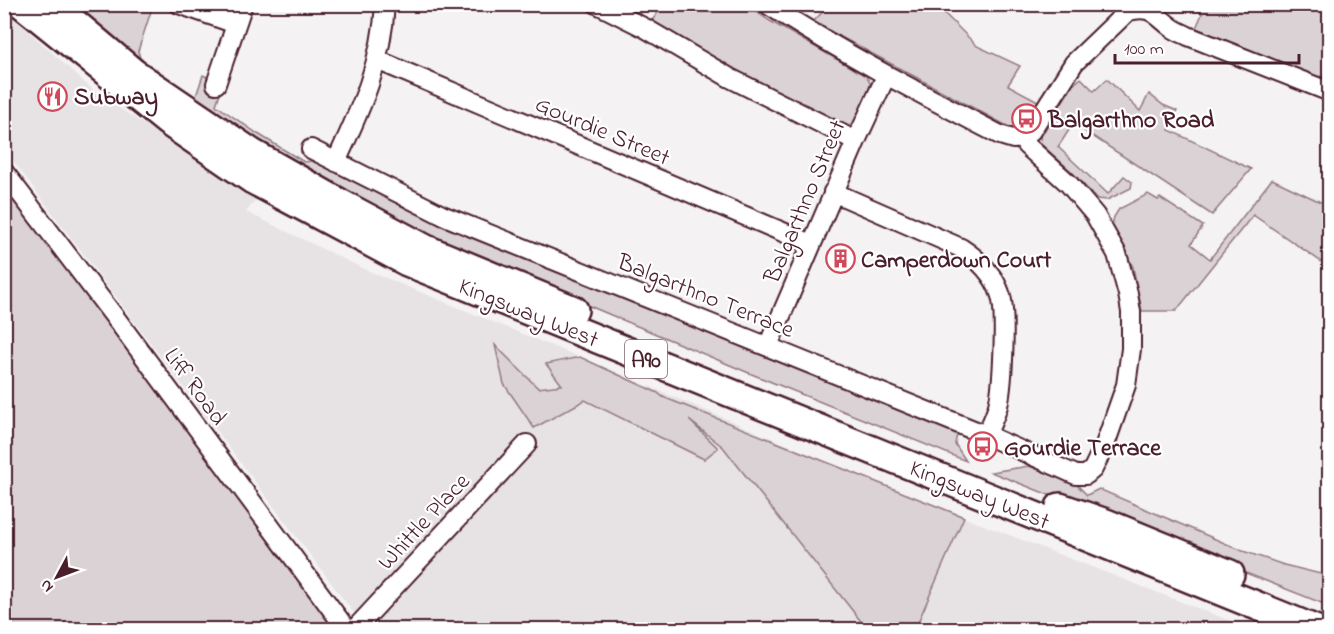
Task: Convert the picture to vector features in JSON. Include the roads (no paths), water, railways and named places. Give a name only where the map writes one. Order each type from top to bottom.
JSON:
[{"type":"highway","name":"Kingsway West","points":[[22,4],[167,121],[253,180],[406,262],[1317,630]]},
{"type":"highway","name":"Kingsway West","points":[[52,4],[134,73],[252,153],[426,249],[1026,496],[1106,523],[1329,615]]},
{"type":"street","points":[[179,4],[236,24]]},
{"type":"street","points":[[216,84],[243,4]]},
{"type":"street","points":[[336,162],[363,102],[377,60],[385,4]]},
{"type":"street","points":[[597,4],[645,28],[730,78],[856,141]]},
{"type":"street","points":[[767,4],[807,31],[886,76],[1000,135],[1013,139],[1023,138],[1031,131],[1074,63],[1128,11],[1138,6],[1152,11],[1173,29],[1188,36],[1328,88]]},
{"type":"street","name":"Gourdie Street","points":[[377,60],[811,244]]},
{"type":"street","name":"Balgarthno Street","points":[[768,346],[833,192],[886,76]]},
{"type":"street","name":"Balgarthno Terrace","points":[[311,149],[441,215],[986,435],[1076,475],[1086,475],[1093,469],[1106,442],[1126,384],[1131,349],[1131,312],[1128,294],[1117,254],[1095,215],[1068,183],[1026,145],[1023,138]]},
{"type":"street","name":"Liff Road","points":[[4,172],[347,630]]},
{"type":"street","points":[[833,192],[961,248],[975,258],[991,275],[1001,294],[1004,315],[1001,388],[997,408],[986,435]]},
{"type":"street","name":"Whittle Place","points":[[354,630],[527,444]]},
{"type":"place","name":"Subway","points":[[53,96]]},
{"type":"place","name":"Balgarthno Road","points":[[1027,119]]},
{"type":"place","name":"Camperdown Court","points":[[840,259]]},
{"type":"place","name":"Gourdie Terrace","points":[[983,447]]}]
